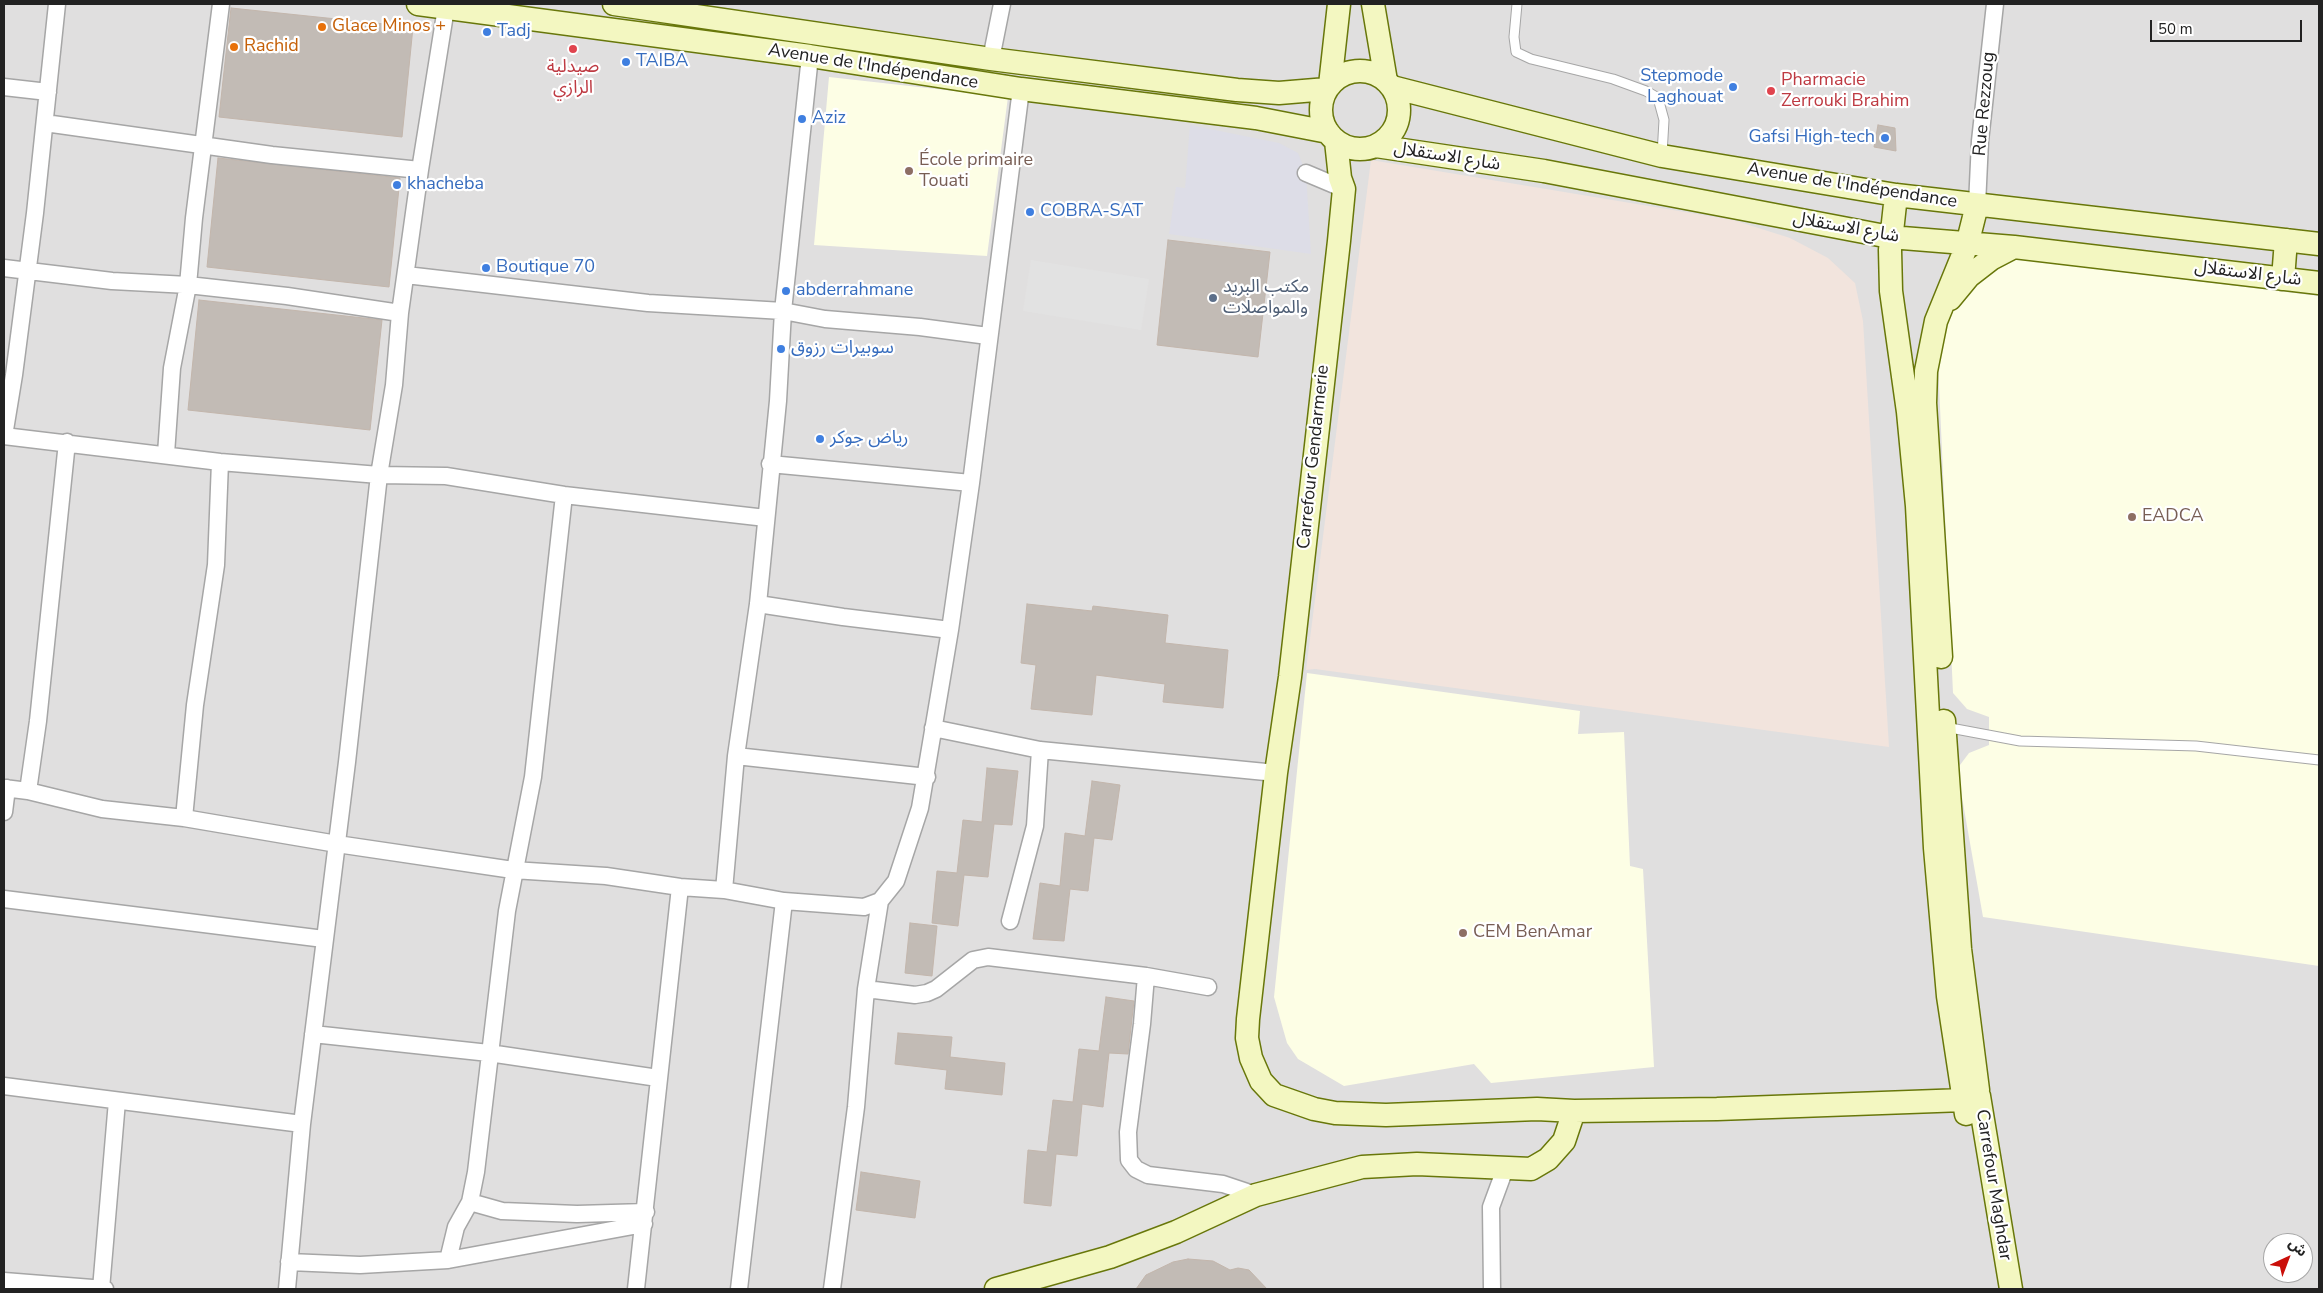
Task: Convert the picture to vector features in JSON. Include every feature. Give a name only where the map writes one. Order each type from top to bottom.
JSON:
[{"type":"street","points":[[57,4],[35,213],[14,375],[4,436],[67,442],[108,450],[166,454],[220,462],[379,475],[446,476],[564,494],[766,518]]},
{"type":"street","points":[[166,454],[172,368],[188,285],[221,4]]},
{"type":"street","name":"Avenue de l'Indépendance","points":[[418,4],[810,56],[1021,89],[1256,118],[1332,137]]},
{"type":"street","name":"Avenue de l'Indépendance","points":[[614,4],[991,59],[1237,90],[1279,93],[1328,87]]},
{"type":"street","points":[[991,59],[1002,4]]},
{"type":"street","name":"Carrefour Gendarmerie","points":[[1339,4],[1328,87],[1322,99],[1321,111],[1323,122],[1332,137],[1344,189],[1290,676],[1276,773],[1248,1019],[1247,1038],[1261,1081],[1274,1095],[1335,1114],[1537,1109],[1574,1111],[1726,1108],[1971,1098]]},
{"type":"street","points":[[1332,137],[1356,149],[1372,147],[1386,140],[1394,131],[1398,120],[1400,109],[1389,84],[1373,4]]},
{"type":"street","name":"Rue Rezzoug","points":[[1977,205],[1980,141],[1995,4]]},
{"type":"street","points":[[287,1289],[302,1124],[337,844],[379,475],[394,385],[400,313],[420,170],[446,8]]},
{"type":"street","points":[[724,890],[736,756],[758,604],[770,464],[778,401],[783,311],[810,56]]},
{"type":"street","points":[[1328,87],[1339,77],[1357,71],[1376,74],[1389,84]]},
{"type":"street","name":"Avenue de l'Indépendance","points":[[1389,84],[1662,156],[1896,196],[2319,244]]},
{"type":"street","points":[[4,87],[48,92]]},
{"type":"street","points":[[832,1289],[856,1107],[866,989],[880,902],[896,881],[920,808],[927,777],[971,483],[988,336],[1021,89]]},
{"type":"street","points":[[44,123],[203,146],[420,170]]},
{"type":"street","name":"شارع الاستقلال","points":[[1344,189],[1356,162],[1372,147],[1544,171],[1890,237],[1967,245],[2014,247],[2319,283]]},
{"type":"street","points":[[1306,173],[1344,189]]},
{"type":"street","points":[[1896,196],[1890,237],[1891,291],[1908,412],[1916,506],[1935,848],[1948,996],[1971,1098]]},
{"type":"street","points":[[1977,205],[1967,245],[1936,321],[1926,371],[1925,403],[1971,1098],[1998,1289]]},
{"type":"street","points":[[2154,263],[2159,226]]},
{"type":"street","points":[[2283,279],[2286,240]]},
{"type":"street","points":[[1936,321],[1951,297],[1969,276],[1991,259],[2014,247]]},
{"type":"street","points":[[4,268],[112,281],[188,285],[287,296],[400,313]]},
{"type":"street","points":[[406,275],[648,303],[783,311],[825,319],[920,327],[988,336]]},
{"type":"street","points":[[28,791],[38,721],[67,442]]},
{"type":"street","points":[[184,818],[195,705],[216,566],[220,462]]},
{"type":"street","points":[[770,464],[971,483]]},
{"type":"street","points":[[448,1260],[456,1227],[470,1202],[476,1172],[513,870],[533,777],[564,494]]},
{"type":"street","points":[[758,604],[843,618],[950,630]]},
{"type":"street","points":[[933,728],[1040,750],[1276,773]]},
{"type":"street","points":[[1010,921],[1034,826],[1040,750]]},
{"type":"street","points":[[736,756],[927,777]]},
{"type":"street","points":[[4,812],[5,788],[28,791],[102,809],[184,818],[337,844],[513,870],[606,876],[680,887],[724,890],[784,900],[864,907],[880,902]]},
{"type":"street","points":[[636,1289],[680,887]]},
{"type":"street","points":[[4,899],[324,939]]},
{"type":"street","points":[[739,1289],[784,900]]},
{"type":"street","points":[[866,989],[916,995],[927,993],[936,989],[974,960],[988,957],[1146,976],[1208,987]]},
{"type":"street","points":[[1146,976],[1142,1024],[1128,1132],[1129,1160],[1136,1169],[1148,1175],[1223,1184],[1256,1195]]},
{"type":"street","points":[[313,1034],[489,1054],[658,1078]]},
{"type":"street","points":[[4,1086],[302,1124]]},
{"type":"street","name":"Carrefour Maghdar","points":[[1971,1098],[2011,1289]]},
{"type":"street","points":[[101,1289],[117,1101]]},
{"type":"street","points":[[996,1289],[1110,1257],[1176,1232],[1256,1195],[1362,1167],[1417,1164],[1531,1169],[1548,1159],[1564,1141],[1574,1111]]},
{"type":"street","points":[[1492,1289],[1492,1207],[1505,1169]]},
{"type":"street","points":[[470,1202],[502,1211],[645,1218]]},
{"type":"street","points":[[289,1262],[360,1265],[448,1260],[645,1218]]},
{"type":"street","points":[[4,1281],[105,1289]]},
{"type":"lane","points":[[1517,4],[1514,37],[1516,52],[1531,59],[1613,79],[1646,91],[1658,98],[1664,120],[1662,156]]},
{"type":"lane","points":[[1945,727],[2020,741],[2196,746],[2319,760]]},
{"type":"shaded area","points":[[4,4],[2319,4],[2319,1289],[4,1289]]},
{"type":"shaded area","name":"École primaire Touati","points":[[829,77],[1008,97],[987,256],[814,245]]},
{"type":"shaded area","points":[[1190,125],[1279,143],[1298,153],[1306,173],[1311,254],[1169,234],[1176,187],[1185,188]]},
{"type":"shaded area","points":[[1371,160],[1733,220],[1790,238],[1828,258],[1855,283],[1863,321],[1889,747],[1315,669],[1306,670]]},
{"type":"shaded area","name":"EADCA","points":[[2017,259],[2319,296],[2319,966],[1983,917],[1957,769],[1969,753],[1989,745],[1989,717],[1967,709],[1953,693],[1937,341],[1953,311],[1972,286]]},
{"type":"shaded area","points":[[1031,260],[1149,279],[1141,330],[1023,311]]},
{"type":"shaded area","name":"CEM BenAmar","points":[[1307,673],[1580,711],[1578,734],[1624,732],[1630,866],[1643,869],[1654,1067],[1491,1083],[1474,1064],[1344,1086],[1298,1059],[1287,1043],[1274,997]]},
{"type":"building","points":[[231,8],[413,27],[402,137],[219,117]]},
{"type":"building","name":"Gafsi High-tech","points":[[1878,125],[1895,128],[1896,151],[1874,147]]},
{"type":"building","points":[[218,158],[400,178],[389,287],[207,267]]},
{"type":"building","name":"مكتب البريد والمواصلات","points":[[1168,240],[1270,252],[1258,357],[1157,345]]},
{"type":"building","points":[[199,300],[382,320],[370,430],[188,410]]},
{"type":"building","points":[[1027,604],[1092,611],[1093,606],[1168,615],[1165,643],[1228,650],[1223,708],[1163,702],[1165,684],[1096,675],[1092,715],[1031,709],[1036,665],[1021,663]]},
{"type":"building","points":[[987,768],[1018,771],[1012,825],[994,824],[988,877],[964,875],[958,926],[932,923],[937,871],[957,873],[963,820],[982,822]]},
{"type":"building","points":[[1092,781],[1120,785],[1112,840],[1094,838],[1088,891],[1070,889],[1064,941],[1033,939],[1040,883],[1060,886],[1065,833],[1085,836]]},
{"type":"building","points":[[910,923],[937,926],[932,976],[905,973]]},
{"type":"building","points":[[1106,997],[1134,1001],[1128,1054],[1109,1053],[1103,1107],[1082,1104],[1077,1156],[1056,1154],[1051,1206],[1024,1203],[1028,1150],[1047,1152],[1053,1100],[1073,1102],[1079,1049],[1099,1051]]},
{"type":"building","points":[[898,1033],[952,1037],[950,1057],[1005,1063],[1002,1095],[945,1089],[947,1070],[895,1064]]},
{"type":"building","points":[[861,1172],[920,1181],[915,1218],[856,1210]]},
{"type":"building","points":[[1188,1259],[1213,1261],[1230,1270],[1238,1268],[1249,1270],[1267,1289],[1136,1289],[1146,1275],[1173,1262]]},
{"type":"place","name":"Glace Minos +","points":[[322,27]]},
{"type":"place","name":"Tadj","points":[[487,32]]},
{"type":"place","name":"Rachid","points":[[234,47]]},
{"type":"place","name":"صيدلية الرازي","points":[[573,49]]},
{"type":"place","name":"TAIBA","points":[[626,62]]},
{"type":"place","name":"Stepmode Laghouat","points":[[1733,87]]},
{"type":"place","name":"Pharmacie Zerrouki Brahim","points":[[1771,91]]},
{"type":"place","name":"Aziz","points":[[802,119]]},
{"type":"place","name":"Gafsi High-tech","points":[[1885,138]]},
{"type":"place","name":"École primaire Touati","points":[[909,171]]},
{"type":"place","name":"khacheba","points":[[397,185]]},
{"type":"place","name":"COBRA-SAT","points":[[1030,212]]},
{"type":"place","name":"Boutique 70","points":[[486,268]]},
{"type":"place","name":"abderrahmane","points":[[786,291]]},
{"type":"place","name":"مكتب البريد والمواصلات","points":[[1213,298]]},
{"type":"place","name":"سوبيرات رزوق","points":[[781,349]]},
{"type":"place","name":"رياض جوكر","points":[[820,439]]},
{"type":"place","name":"EADCA","points":[[2132,517]]},
{"type":"place","name":"CEM BenAmar","points":[[1463,933]]}]
